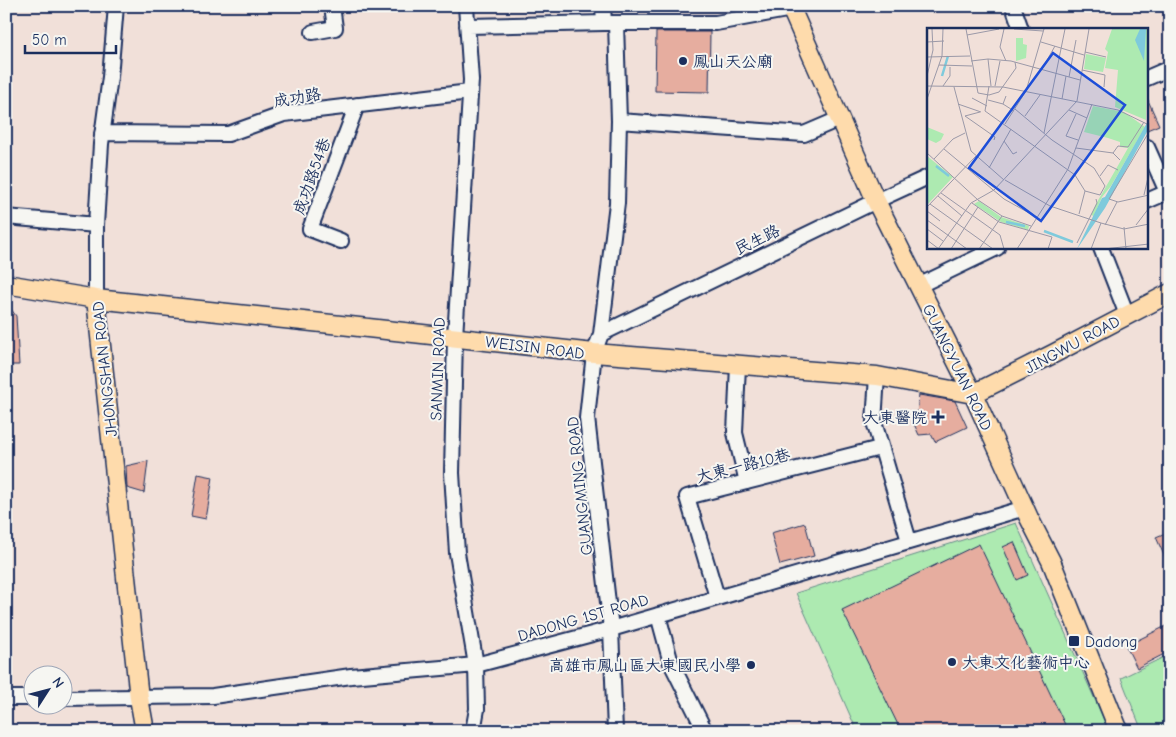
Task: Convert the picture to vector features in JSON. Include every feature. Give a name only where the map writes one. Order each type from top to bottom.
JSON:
[{"type":"main road","name":"GUANGYUAN ROAD","points":[[794,7],[839,119],[876,200],[973,394],[1051,561],[1119,731]]},
{"type":"main road","name":"WEISIN ROAD","points":[[6,284],[96,300],[594,354],[877,376],[973,394]]},
{"type":"main road","name":"JINGWU ROAD","points":[[973,394],[1170,293]]},
{"type":"main road","name":"JHONGSHAN ROAD","points":[[96,300],[139,698],[145,731]]},
{"type":"street","name":"JHONGSHAN ROAD","points":[[96,300],[96,225],[102,133],[110,76],[116,6]]},
{"type":"street","points":[[313,32],[335,28],[332,6]]},
{"type":"street","name":"SANMIN ROAD","points":[[466,6],[470,92],[455,338],[452,473],[457,553],[476,665],[477,709],[473,731]]},
{"type":"street","name":"GUANGMING ROAD","points":[[603,6],[610,23],[619,121],[617,203],[601,334],[594,354],[587,418],[611,629],[616,731]]},
{"type":"street","points":[[467,26],[716,23],[794,7]]},
{"type":"street","points":[[1015,7],[1021,28]]},
{"type":"street","points":[[1148,78],[1170,68]]},
{"type":"street","name":"成功路","points":[[102,133],[228,134],[284,114],[470,92]]},
{"type":"street","name":"成功路54巷","points":[[340,241],[310,229],[356,105]]},
{"type":"street","points":[[619,121],[804,134],[839,119]]},
{"type":"street","points":[[1148,149],[1168,191],[1148,201]]},
{"type":"street","name":"民生路","points":[[601,334],[876,200],[927,177]]},
{"type":"street","points":[[6,217],[96,225]]},
{"type":"street","points":[[918,286],[995,249]]},
{"type":"street","points":[[1101,249],[1127,315]]},
{"type":"street","points":[[738,365],[735,433],[747,482]]},
{"type":"street","points":[[877,376],[874,422],[880,448],[909,541]]},
{"type":"street","name":"大東一路10巷","points":[[717,597],[687,497],[880,448]]},
{"type":"street","name":"DADONG 1ST ROAD","points":[[72,698],[213,696],[350,676],[476,665],[611,629],[1025,508]]},
{"type":"street","points":[[658,615],[671,663],[706,731]]},
{"type":"street","points":[[6,698],[22,698]]},
{"type":"green space","name":"大東文化藝術中心","points":[[1016,523],[1109,731],[857,731],[796,593]]},
{"type":"green space","points":[[1170,654],[1170,731],[1142,731],[1121,678]]},
{"type":"building","name":"鳳山天公廟","points":[[656,32],[710,32],[709,92],[655,91]]},
{"type":"building","points":[[1148,100],[1159,125],[1148,130]]},
{"type":"building","points":[[6,302],[16,316],[19,365],[6,365]]},
{"type":"building","name":"大東醫院","points":[[919,395],[955,401],[967,427],[935,442],[931,434],[919,435],[914,424],[914,414],[917,413]]},
{"type":"building","points":[[148,461],[144,493],[127,488],[126,466]]},
{"type":"building","points":[[198,474],[213,477],[206,519],[191,516]]},
{"type":"building","points":[[805,523],[814,556],[780,565],[771,533]]},
{"type":"building","points":[[1170,531],[1170,569],[1156,537]]},
{"type":"building","points":[[1014,542],[1028,575],[1017,580],[1003,547]]},
{"type":"building","points":[[979,544],[1068,731],[901,731],[842,610]]},
{"type":"building","points":[[1170,624],[1170,651],[1137,668],[1126,646]]},
{"type":"place","name":"鳳山天公廟","points":[[683,61]]},
{"type":"place","name":"大東醫院","points":[[938,417]]},
{"type":"place","name":"Dadong","points":[[1074,641]]},
{"type":"place","name":"大東文化藝術中心","points":[[952,662]]},
{"type":"place","name":"高雄市鳳山區大東國民小學","points":[[751,665]]}]
